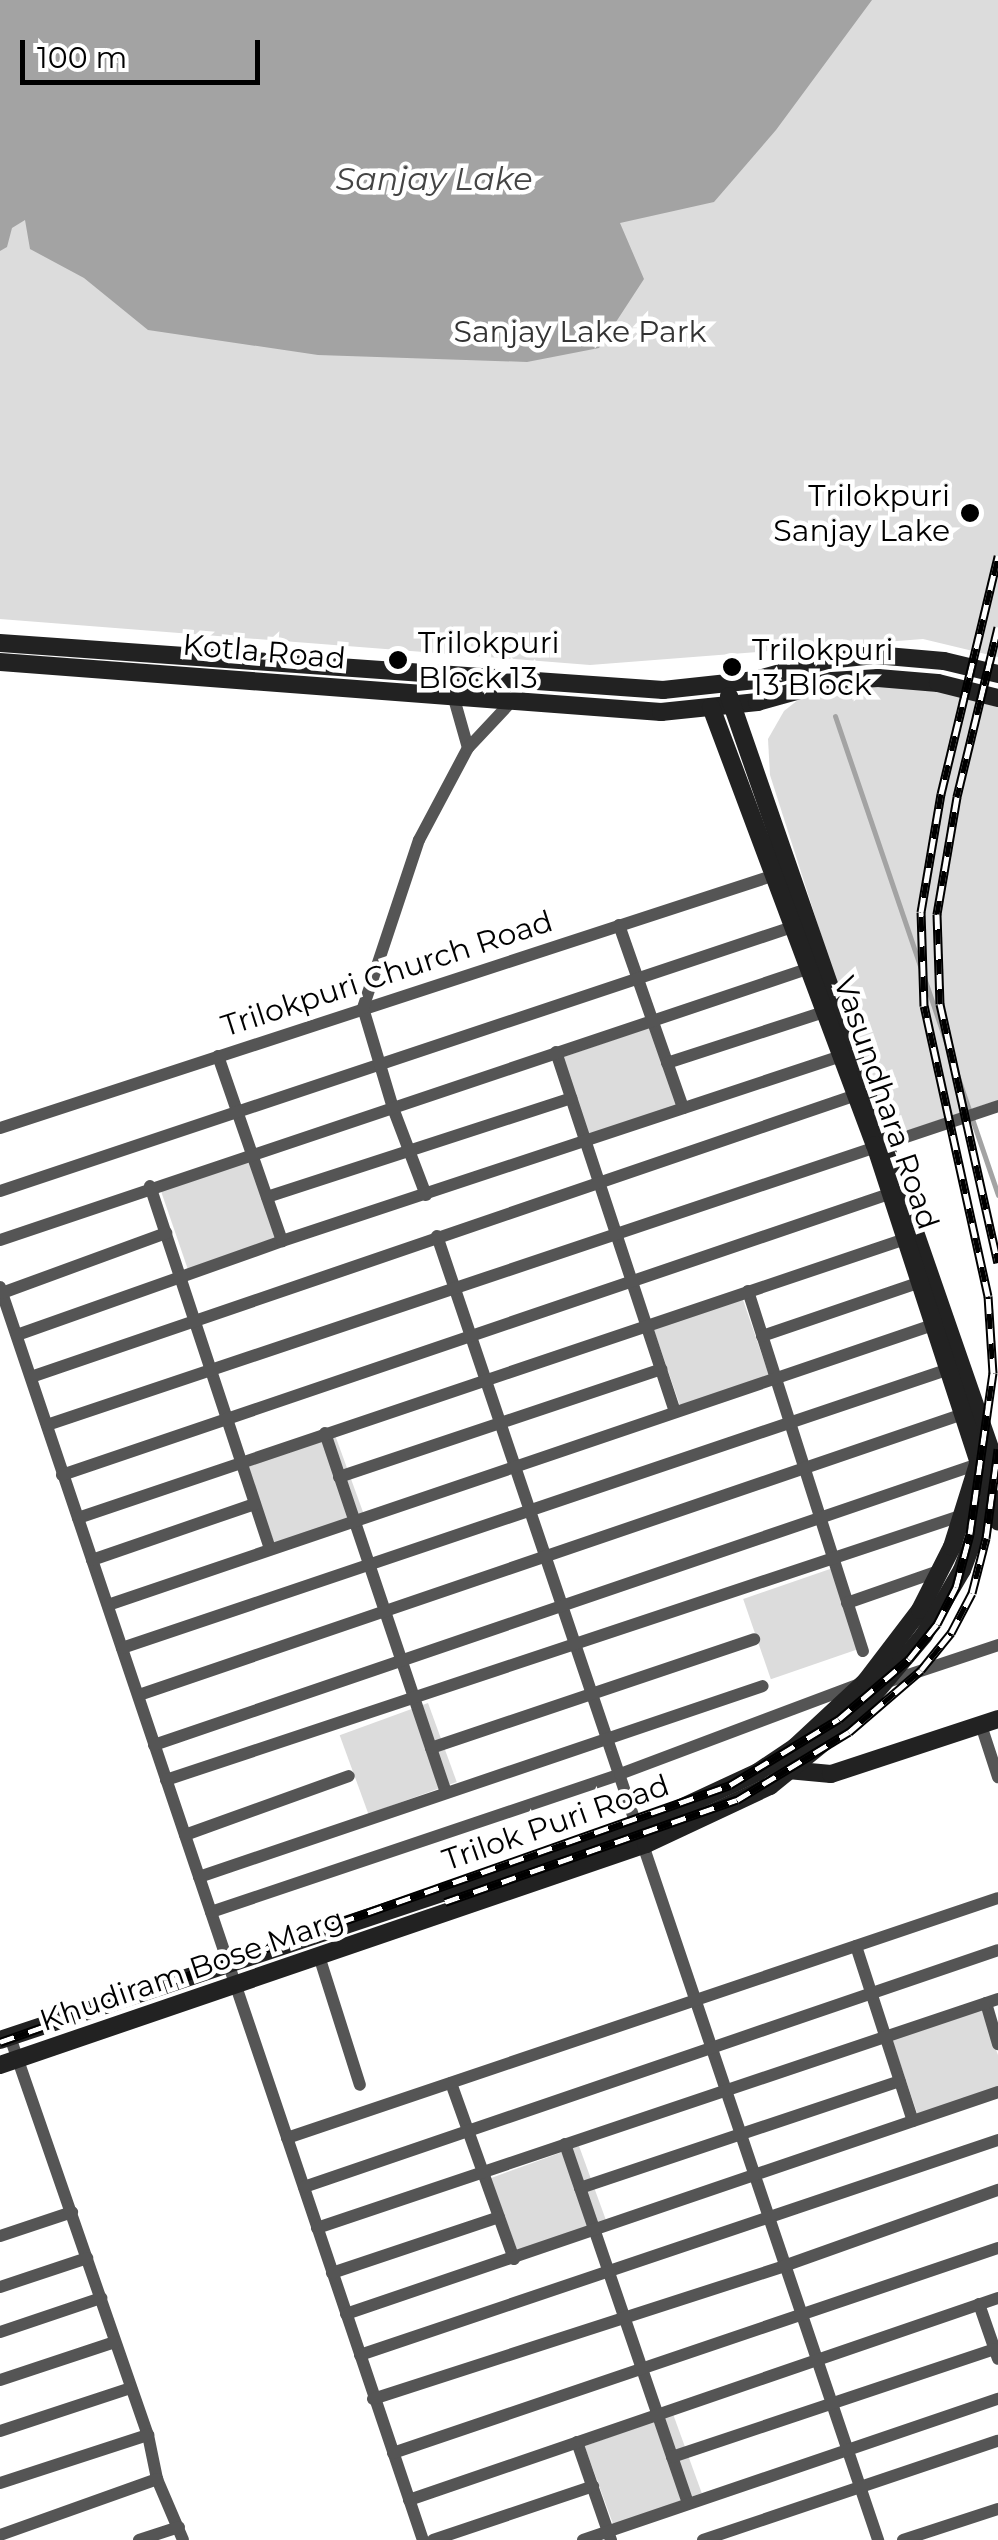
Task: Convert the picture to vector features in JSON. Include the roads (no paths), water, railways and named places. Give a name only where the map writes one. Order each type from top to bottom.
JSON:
[{"type":"street","name":"Kotla Road","points":[[0,644],[663,690],[755,680],[827,660],[876,655],[944,661],[998,674]]},
{"type":"street","name":"Kotla Road","points":[[0,662],[661,712],[735,704],[832,682],[878,678],[938,683],[998,698]]},
{"type":"street","points":[[719,684],[735,704]]},
{"type":"street","points":[[712,706],[719,684]]},
{"type":"street","points":[[453,695],[468,748]]},
{"type":"street","points":[[426,1195],[392,1108],[364,1008],[419,840],[468,748],[512,702]]},
{"type":"street","name":"Vasundhara Road","points":[[735,704],[795,926],[856,1096],[881,1143],[889,1194],[963,1414],[978,1464],[984,1506]]},
{"type":"street","name":"Vasundhara Road","points":[[712,706],[782,873],[998,1470]]},
{"type":"street","name":"Trilokpuri Church Road","points":[[0,1128],[782,873]]},
{"type":"street","points":[[619,925],[683,1108]]},
{"type":"street","points":[[0,1191],[795,926]]},
{"type":"street","points":[[0,1240],[150,1186],[810,968]]},
{"type":"street","points":[[667,1063],[824,1012]]},
{"type":"street","points":[[556,1052],[676,1412]]},
{"type":"street","points":[[218,1056],[282,1241]]},
{"type":"street","points":[[17,1336],[282,1241],[841,1056]]},
{"type":"street","points":[[31,1377],[599,1180],[856,1096]]},
{"type":"street","points":[[266,1196],[571,1098]]},
{"type":"street","points":[[48,1425],[992,1107]]},
{"type":"street","points":[[150,1186],[270,1548]]},
{"type":"street","points":[[62,1474],[889,1194]]},
{"type":"street","points":[[166,1233],[1,1290],[422,2540]]},
{"type":"street","points":[[438,1236],[878,2540]]},
{"type":"street","points":[[78,1518],[905,1239]]},
{"type":"street","points":[[762,1336],[921,1282]]},
{"type":"street","points":[[748,1292],[863,1651]]},
{"type":"street","points":[[108,1605],[934,1325]]},
{"type":"street","points":[[339,1477],[661,1370]]},
{"type":"street","points":[[122,1648],[949,1370]]},
{"type":"street","points":[[138,1696],[963,1414]]},
{"type":"street","points":[[325,1434],[446,1792]]},
{"type":"street","points":[[154,1744],[978,1464]]},
{"type":"street","points":[[92,1560],[256,1504]]},
{"type":"street","points":[[166,1780],[984,1506]]},
{"type":"street","name":"Trilok Puri Road","points":[[401,1928],[643,1836],[774,1761],[866,1681],[920,1610],[984,1506]]},
{"type":"street","name":"Trilok Puri Road","points":[[5,2038],[228,1962],[738,1805],[791,1772],[845,1726],[886,1683],[942,1607],[984,1506]]},
{"type":"street","points":[[847,1603],[942,1570]]},
{"type":"street","points":[[431,1748],[754,1639]]},
{"type":"street","name":"Trilok Puri Road","points":[[886,1683],[998,1646]]},
{"type":"street","points":[[211,1912],[620,1774],[866,1681],[886,1683]]},
{"type":"street","points":[[199,1877],[763,1686]]},
{"type":"street","points":[[774,1761],[791,1772],[831,1774],[989,1722],[998,1777]]},
{"type":"street","points":[[185,1835],[350,1776]]},
{"type":"street","points":[[287,2138],[998,1898]]},
{"type":"street","name":"Khudiram Bose Marg","points":[[9,2062],[401,1928]]},
{"type":"street","points":[[856,1946],[913,2121]]},
{"type":"street","points":[[304,2187],[998,1950]]},
{"type":"street","points":[[319,1956],[360,2084]]},
{"type":"street","points":[[318,2228],[992,2001],[998,2043]]},
{"type":"street","points":[[5,2038],[9,2062],[72,2212],[148,2435],[158,2480],[181,2534],[139,2540]]},
{"type":"street","points":[[580,2188],[900,2081]]},
{"type":"street","points":[[451,2083],[514,2259]]},
{"type":"street","points":[[346,2314],[998,2092]]},
{"type":"street","points":[[360,2355],[998,2140]]},
{"type":"street","points":[[565,2144],[688,2503]]},
{"type":"street","points":[[373,2399],[784,2266],[998,2190]]},
{"type":"street","points":[[0,2236],[72,2212]]},
{"type":"street","points":[[332,2272],[499,2217]]},
{"type":"street","points":[[393,2453],[998,2248]]},
{"type":"street","points":[[0,2287],[88,2258]]},
{"type":"street","points":[[0,2332],[101,2298]]},
{"type":"street","points":[[409,2500],[998,2298]]},
{"type":"street","points":[[672,2457],[996,2354],[979,2304]]},
{"type":"street","points":[[0,2380],[115,2342]]},
{"type":"street","points":[[0,2432],[130,2388]]},
{"type":"street","points":[[582,2540],[609,2536],[688,2503],[998,2399]]},
{"type":"street","points":[[0,2483],[148,2435]]},
{"type":"street","points":[[702,2540],[998,2441]]},
{"type":"street","points":[[578,2442],[609,2536]]},
{"type":"street","points":[[0,2534],[158,2480]]},
{"type":"street","points":[[434,2540],[593,2486]]},
{"type":"street","points":[[903,2540],[998,2510]]},
{"type":"water","name":"Sanjay Lake","points":[[0,0],[872,0],[776,130],[714,202],[620,223],[644,279],[599,348],[527,362],[318,355],[148,330],[84,278],[30,249],[25,220],[12,228],[7,247],[0,251]]},
{"type":"waterway","points":[[835,716],[998,1195]]},
{"type":"railway","points":[[0,2042],[730,1785],[839,1719],[909,1659],[937,1624],[956,1587],[970,1534],[993,1373],[988,1296],[924,1006],[921,912],[941,794],[998,556]]},
{"type":"railway","points":[[998,627],[957,797],[937,914],[940,1004],[998,1263]]},
{"type":"railway","points":[[445,1902],[737,1800],[849,1732],[921,1670],[951,1633],[972,1593],[986,1538],[998,1449]]},
{"type":"place","name":"Trilokpuri Sanjay Lake","points":[[970,513]]},
{"type":"place","name":"Trilokpuri Block 13","points":[[398,660]]},
{"type":"place","name":"Trilokpuri 13 Block","points":[[732,667]]},
{"type":"park label","name":"Sanjay Lake Park","points":[[580,332]]}]
